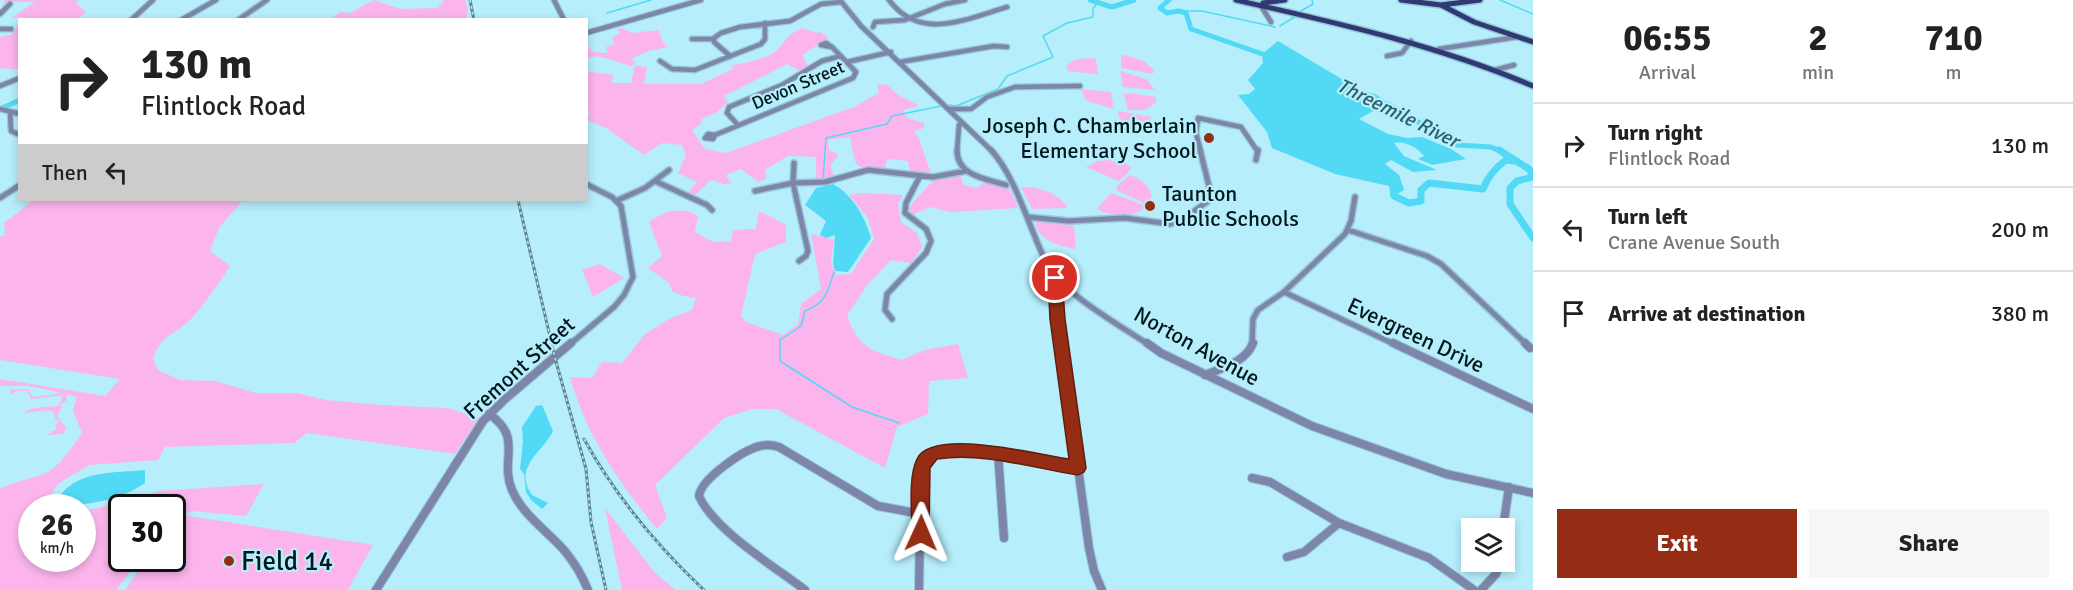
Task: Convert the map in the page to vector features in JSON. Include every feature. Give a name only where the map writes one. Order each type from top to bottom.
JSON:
[{"type":"main road","points":[[1236,0],[1439,49],[1533,86]]},
{"type":"main road","points":[[1249,3],[1285,0]]},
{"type":"main road","points":[[1401,0],[1441,5],[1480,0]]},
{"type":"main road","points":[[1441,5],[1474,22],[1533,42]]},
{"type":"street","points":[[132,18],[153,0]]},
{"type":"street","points":[[185,18],[216,0]]},
{"type":"street","points":[[239,18],[265,0]]},
{"type":"street","points":[[239,18],[265,0]]},
{"type":"street","points":[[554,0],[563,18]]},
{"type":"street","points":[[588,32],[701,0]]},
{"type":"street","points":[[890,0],[895,10],[911,19],[944,26],[1007,7],[999,0]]},
{"type":"street","points":[[864,28],[882,27],[885,23],[911,19],[947,4],[965,0]]},
{"type":"street","points":[[693,39],[713,39],[720,33],[740,27],[790,21],[820,5],[841,1]]},
{"type":"street","name":"Norton Avenue","points":[[841,1],[864,28],[949,109],[1000,162],[1042,253],[1056,276],[1079,297],[1149,345],[1205,375],[1312,426],[1356,444],[1453,476],[1533,493]]},
{"type":"street","points":[[0,7],[9,5],[0,14]]},
{"type":"street","points":[[1261,6],[1271,22]]},
{"type":"street","points":[[660,61],[672,69],[691,71],[729,54],[763,43],[765,23]]},
{"type":"street","points":[[0,29],[11,29]]},
{"type":"street","points":[[1439,49],[1517,37]]},
{"type":"street","points":[[713,39],[716,45],[729,54]]},
{"type":"street","points":[[1387,56],[1402,53],[1411,41]]},
{"type":"street","name":"Devon Street","points":[[715,135],[848,82],[856,74],[832,47]]},
{"type":"street","points":[[900,62],[991,47],[1007,47]]},
{"type":"street","points":[[847,62],[891,52]]},
{"type":"street","points":[[738,125],[727,113],[732,104],[780,85],[822,61],[841,56]]},
{"type":"street","points":[[1495,70],[1514,65]]},
{"type":"street","points":[[0,86],[18,79]]},
{"type":"street","points":[[949,109],[971,109],[987,97],[1015,87],[1080,86]]},
{"type":"street","points":[[1,109],[18,114]]},
{"type":"street","points":[[10,112],[11,132],[18,134]]},
{"type":"street","points":[[1027,217],[1069,221],[1125,218],[1166,224],[1180,221],[1210,198],[1196,133],[1196,119],[1235,124],[1241,127],[1256,148],[1258,155],[1256,160]]},
{"type":"street","points":[[10,125],[18,121]]},
{"type":"street","points":[[963,123],[959,125],[957,156],[960,165],[966,171],[1005,185]]},
{"type":"street","points":[[794,163],[793,183],[808,250],[806,256],[799,261]]},
{"type":"street","points":[[588,185],[616,201],[645,188],[669,170]]},
{"type":"street","points":[[754,191],[793,183],[825,182],[868,170],[920,176],[945,176],[966,171]]},
{"type":"street","points":[[892,319],[885,310],[887,294],[920,260],[931,241],[926,229],[905,213],[904,207],[920,176]]},
{"type":"street","points":[[655,181],[707,205],[712,210]]},
{"type":"street","points":[[0,198],[18,186]]},
{"type":"street","points":[[1205,375],[1237,361],[1250,351],[1253,343],[1254,317],[1258,310],[1284,292],[1348,230],[1355,197]]},
{"type":"street","name":"Fremont Street","points":[[376,590],[473,433],[489,414],[614,307],[626,293],[634,268],[624,232],[623,211],[616,201]]},
{"type":"street","points":[[1348,230],[1427,256],[1441,264],[1530,348]]},
{"type":"street","points":[[1056,276],[1054,285],[1058,319],[1089,548],[1094,571],[1102,590]]},
{"type":"street","name":"Evergreen Drive","points":[[1284,292],[1533,409]]},
{"type":"street","points":[[489,414],[503,424],[508,434],[507,472],[515,495],[573,559],[588,590]]},
{"type":"street","points":[[805,590],[723,526],[704,508],[699,498],[699,492],[705,483],[752,448],[764,444],[779,447],[878,506],[921,514]]},
{"type":"street","points":[[919,590],[921,468],[929,455],[945,451],[998,453],[1078,468]]},
{"type":"street","points":[[998,453],[1004,538]]},
{"type":"street","points":[[1252,478],[1270,482],[1338,523],[1420,554],[1474,590]]},
{"type":"street","points":[[1504,518],[1509,488]]},
{"type":"street","points":[[1287,557],[1304,552],[1338,523]]},
{"type":"street","points":[[1481,590],[1497,572]]},
{"type":"shaded area","points":[[4,0],[78,0],[76,3],[86,12],[79,18],[11,18],[35,2],[12,2],[1,6],[6,2],[3,2]]},
{"type":"shaded area","points":[[374,0],[400,9],[438,8],[444,0],[465,0],[468,10],[466,18],[332,18],[340,12],[350,13]]},
{"type":"shaded area","points":[[18,24],[18,70],[0,68],[0,37],[11,35]]},
{"type":"shaded area","points":[[622,28],[632,33],[658,30],[664,44],[668,47],[648,51],[631,59],[636,63],[631,66],[603,58],[588,58],[588,46],[593,52],[608,53],[606,47],[615,44],[612,38],[620,33],[617,29]]},
{"type":"shaded area","points":[[802,28],[820,32],[829,38],[802,55],[808,66],[800,71],[787,64],[724,96],[728,102],[716,113],[702,119],[700,125],[692,130],[705,149],[726,153],[854,107],[879,93],[877,85],[886,84],[898,95],[919,106],[903,110],[907,118],[924,123],[924,128],[914,131],[920,141],[931,174],[910,172],[908,161],[887,159],[885,169],[860,167],[855,160],[850,137],[828,140],[829,150],[839,155],[831,164],[834,179],[816,180],[816,157],[788,156],[765,170],[766,179],[759,182],[741,169],[726,175],[731,183],[724,184],[711,180],[695,195],[688,193],[697,182],[678,173],[686,155],[682,145],[662,143],[644,155],[606,128],[588,120],[590,111],[588,110],[588,71],[613,75],[612,83],[631,83],[635,65],[647,67],[644,84],[701,84],[733,69],[731,65],[768,56],[777,50],[790,35]]},
{"type":"shaded area","points":[[1121,54],[1144,61],[1153,69],[1153,74],[1121,68]]},
{"type":"shaded area","points":[[1096,59],[1098,74],[1067,71],[1067,65],[1075,60]]},
{"type":"shaded area","points":[[1120,71],[1146,79],[1155,90],[1123,87]]},
{"type":"shaded area","points":[[1080,89],[1111,92],[1114,109],[1087,101]]},
{"type":"shaded area","points":[[1124,94],[1156,97],[1156,103],[1144,110],[1128,110]]},
{"type":"shaded area","points":[[1119,111],[1151,117],[1148,133],[1135,130],[1127,125],[1120,118]]},
{"type":"shaded area","points":[[1108,160],[1127,164],[1132,168],[1119,181],[1086,167],[1097,161]]},
{"type":"shaded area","points":[[1130,175],[1149,189],[1152,196],[1148,205],[1116,190],[1118,185]]},
{"type":"shaded area","points":[[961,176],[963,185],[978,188],[985,181],[1010,189],[1018,208],[951,212],[930,207],[912,215],[908,210],[933,180]]},
{"type":"shaded area","points":[[1021,187],[1035,188],[1053,194],[1068,208],[1032,209]]},
{"type":"shaded area","points":[[862,193],[903,195],[898,203],[901,222],[917,233],[922,247],[911,263],[891,260],[868,284],[847,315],[851,326],[861,341],[874,351],[902,360],[924,350],[958,344],[968,378],[929,381],[928,414],[897,427],[885,468],[776,409],[752,409],[724,418],[655,485],[667,518],[657,529],[617,476],[595,439],[570,377],[592,378],[602,362],[622,363],[645,334],[669,319],[692,310],[696,298],[672,291],[669,283],[648,268],[662,256],[649,222],[673,211],[692,213],[698,216],[695,232],[713,242],[731,241],[733,230],[756,229],[759,211],[786,225],[786,242],[755,254],[741,316],[746,322],[783,335],[798,324],[801,304],[821,289],[811,234],[834,240],[831,262],[836,275],[851,274],[874,239],[868,218],[849,195]]},
{"type":"shaded area","points":[[1111,193],[1146,206],[1129,215],[1097,209]]},
{"type":"shaded area","points":[[33,201],[242,201],[219,228],[210,251],[230,266],[196,313],[160,345],[153,359],[158,370],[180,380],[215,381],[256,393],[297,393],[326,400],[447,408],[479,418],[455,454],[307,433],[294,443],[165,447],[158,460],[89,465],[58,484],[51,494],[18,494],[18,572],[96,572],[96,508],[108,505],[108,572],[130,572],[116,590],[0,590],[0,489],[50,471],[66,456],[82,433],[73,410],[77,397],[65,394],[67,400],[60,405],[62,407],[57,416],[66,428],[64,433],[46,436],[57,429],[55,426],[59,421],[55,418],[54,412],[49,410],[45,414],[47,410],[24,413],[29,409],[52,406],[51,408],[59,405],[63,395],[31,399],[28,391],[17,391],[9,395],[12,389],[29,390],[35,397],[62,393],[29,386],[0,386],[0,379],[105,396],[120,379],[0,360],[0,237],[5,235],[4,223]]},
{"type":"shaded area","points":[[1036,220],[1074,226],[1076,249],[1056,244],[1044,237],[1039,232]]},
{"type":"shaded area","points":[[600,264],[624,278],[593,297],[582,270]]},
{"type":"shaded area","points":[[264,484],[246,516],[191,511],[186,514],[186,494],[148,494],[159,491]]},
{"type":"shaded area","points":[[605,508],[654,572],[676,590],[622,590]]},
{"type":"shaded area","points":[[186,515],[373,545],[348,590],[125,590],[138,572],[186,572]]},
{"type":"water","points":[[1278,41],[1360,90],[1375,94],[1395,107],[1395,112],[1411,124],[1380,107],[1359,119],[1388,134],[1407,138],[1422,137],[1451,149],[1466,159],[1432,165],[1418,159],[1424,156],[1414,147],[1394,143],[1404,156],[1437,170],[1413,172],[1391,160],[1385,164],[1399,175],[1404,190],[1391,198],[1389,186],[1335,174],[1272,148],[1267,132],[1238,95],[1249,94],[1255,89],[1248,80],[1263,63],[1262,54]]},
{"type":"water","points":[[833,184],[847,194],[857,207],[871,238],[848,272],[835,271],[833,263],[835,235],[826,238],[820,235],[826,221],[805,205],[816,188]]},
{"type":"water","points":[[542,405],[553,431],[527,468],[526,476],[532,495],[548,503],[542,509],[531,500],[526,492],[524,474],[520,469],[522,427],[536,406]]},
{"type":"water","points":[[145,470],[145,483],[125,494],[108,494],[108,499],[96,502],[96,494],[62,494],[77,481],[98,474]]},
{"type":"waterway","points":[[607,13],[651,0]]},
{"type":"waterway","name":"Threemile River","points":[[1090,0],[1112,7],[1134,0]]},
{"type":"waterway","name":"Threemile River","points":[[1169,0],[1160,8],[1167,13],[1179,11],[1186,13],[1191,29],[1271,57]]},
{"type":"waterway","points":[[1299,12],[1313,4],[1312,0]]},
{"type":"waterway","points":[[1500,0],[1533,14]]},
{"type":"waterway","points":[[949,105],[956,106],[998,89],[1007,76],[1053,57],[1043,36],[1067,23],[1093,17],[1093,9],[1097,3]]},
{"type":"waterway","points":[[1183,11],[1202,11],[1275,27]]},
{"type":"waterway","points":[[1280,26],[1296,16]]},
{"type":"waterway","points":[[0,109],[18,101]]},
{"type":"waterway","name":"Threemile River","points":[[1388,104],[1457,145],[1491,147],[1502,152]]},
{"type":"waterway","points":[[823,179],[826,138],[887,124],[892,116],[941,106]]},
{"type":"waterway","name":"Threemile River","points":[[1499,150],[1529,169],[1533,176]]},
{"type":"waterway","name":"Threemile River","points":[[1395,186],[1394,196],[1409,203],[1421,201],[1421,190],[1429,183],[1483,189],[1498,166],[1506,160],[1515,161]]},
{"type":"waterway","name":"Threemile River","points":[[1533,177],[1517,181],[1510,188],[1510,204],[1533,238]]},
{"type":"waterway","points":[[834,272],[828,291],[822,300],[805,311],[801,326],[780,340],[780,361],[852,407],[899,423]]},
{"type":"railway","points":[[470,0],[474,18]]},
{"type":"railway","points":[[518,201],[555,358],[586,469],[591,522],[606,590]]},
{"type":"railway","points":[[584,439],[623,500],[653,538],[704,590]]},
{"type":"place","name":"Joseph C. Chamberlain Elementary School","points":[[1209,138]]},
{"type":"place","name":"Taunton Public Schools","points":[[1150,206]]},
{"type":"place","name":"Field 14","points":[[229,561]]},
{"type":"route","points":[[921,533],[921,468],[924,460],[933,453],[945,451],[998,453],[1078,468],[1058,319],[1055,278]]}]
